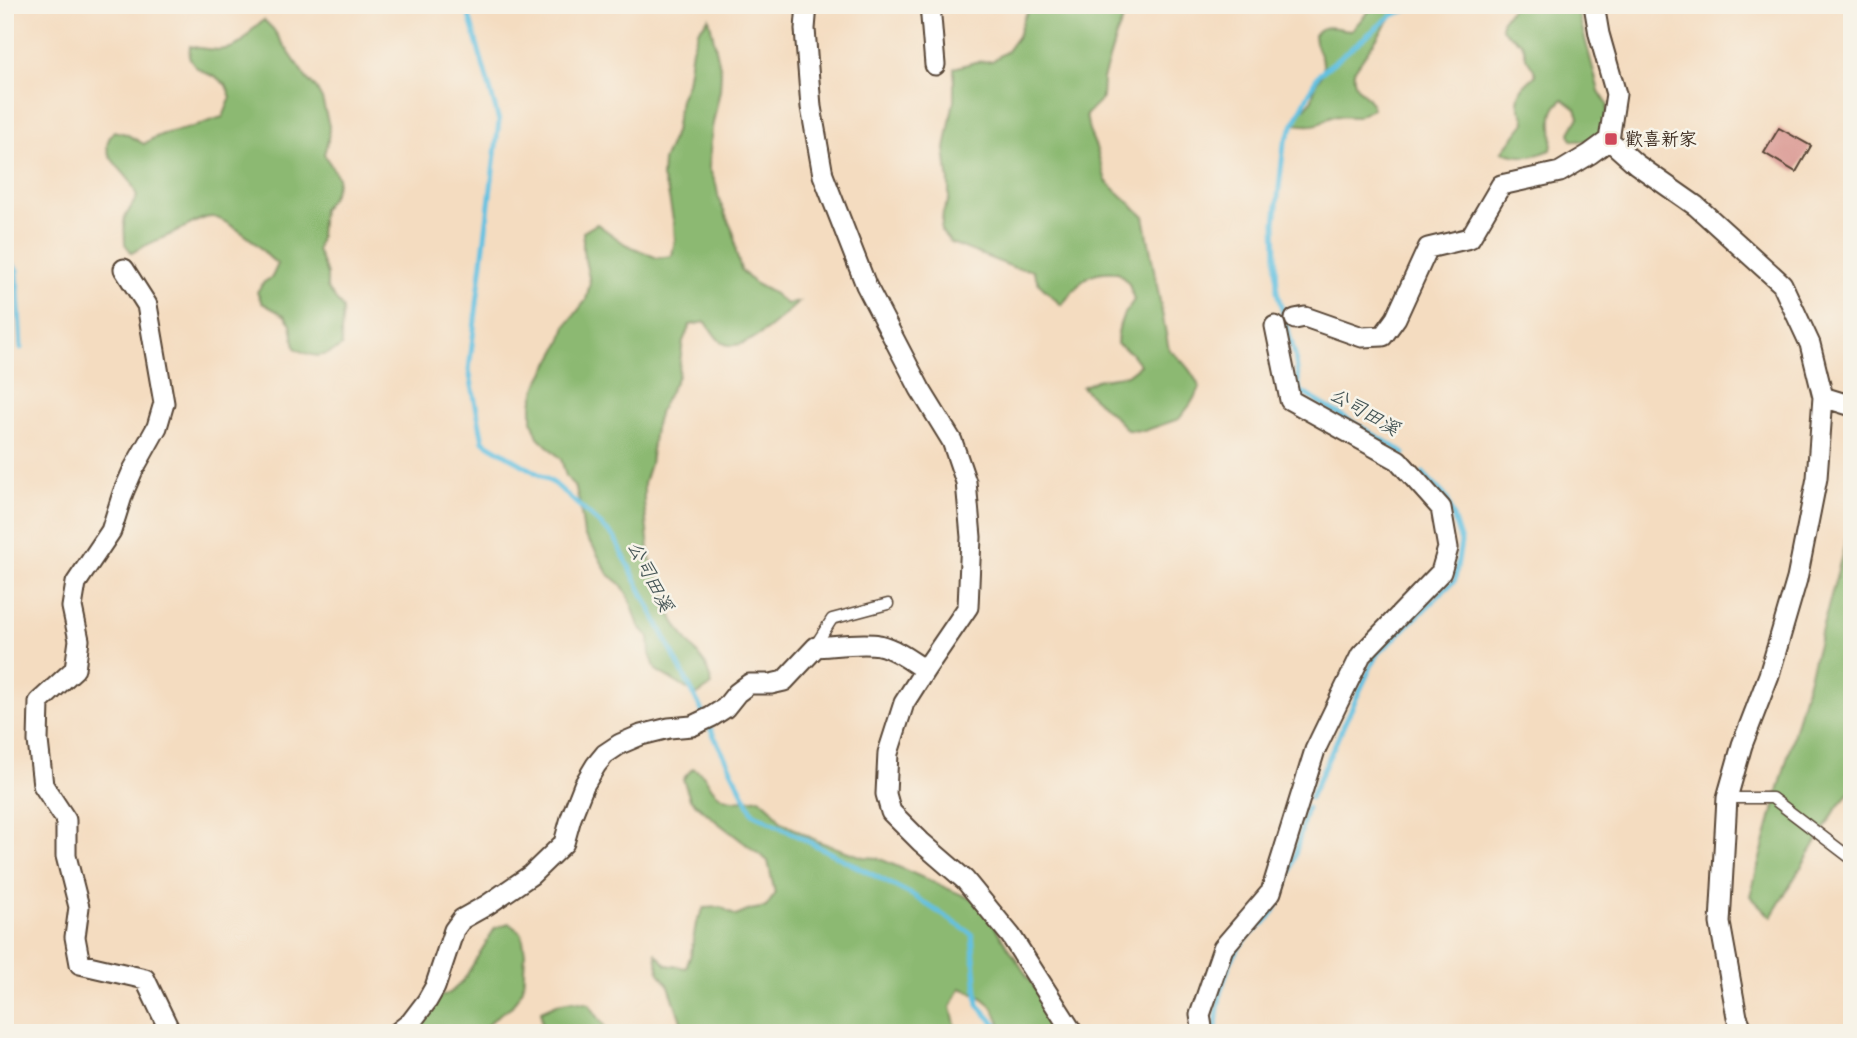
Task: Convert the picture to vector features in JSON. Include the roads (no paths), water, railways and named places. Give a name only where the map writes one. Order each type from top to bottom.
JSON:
[{"type":"street","points":[[807,5],[805,29],[811,107],[823,175],[866,285],[920,389],[952,441],[966,482],[971,537],[968,607],[904,703],[888,753],[886,794],[891,812],[965,880],[1011,936],[1073,1033]]},
{"type":"street","points":[[930,5],[935,65]]},
{"type":"street","points":[[1295,319],[1305,317],[1362,337],[1383,336],[1396,318],[1428,248],[1470,238],[1501,185],[1560,172],[1609,140],[1616,94],[1594,5]]},
{"type":"street","points":[[1609,140],[1636,164],[1696,205],[1782,284],[1810,344],[1823,397],[1817,478],[1797,579],[1769,675],[1742,746],[1727,798],[1720,923],[1737,1017],[1744,1033]]},
{"type":"street","points":[[124,269],[146,305],[164,403],[157,427],[123,493],[111,531],[76,583],[72,607],[79,640],[75,669],[39,702],[38,741],[43,785],[66,820],[66,856],[79,907],[75,937],[80,964],[145,979],[171,1031]]},
{"type":"street","points":[[1203,1033],[1200,1015],[1223,948],[1271,892],[1315,750],[1360,655],[1441,572],[1448,548],[1441,508],[1398,460],[1290,400],[1275,326]]},
{"type":"street","points":[[1823,397],[1852,406]]},
{"type":"street","points":[[397,1033],[411,1022],[427,1001],[435,986],[454,930],[461,919],[531,875],[564,843],[584,785],[605,754],[640,735],[692,726],[711,717],[725,708],[737,693],[749,684],[784,681],[816,648],[878,645],[897,652],[925,670]]},
{"type":"lane","points":[[1275,326],[1295,319]]},
{"type":"lane","points":[[808,656],[832,619],[888,604]]},
{"type":"lane","points":[[1727,798],[1772,799],[1852,859]]},
{"type":"waterway","name":"公司田溪","points":[[466,5],[499,121],[469,370],[483,441],[555,484],[614,537],[704,715]]},
{"type":"waterway","name":"公司田溪","points":[[1404,454],[1300,391],[1295,355],[1277,292],[1275,223],[1284,144],[1318,75],[1391,16],[1419,5]]},
{"type":"waterway","points":[[5,255],[17,270],[21,348]]},
{"type":"waterway","name":"公司田溪","points":[[1310,798],[1376,656],[1455,580],[1461,542],[1447,498],[1423,473]]},
{"type":"waterway","name":"公司田溪","points":[[708,724],[753,813],[914,896],[972,934],[978,1005],[1004,1033]]},
{"type":"waterway","name":"公司田溪","points":[[1216,1033],[1220,997],[1227,972],[1237,950],[1268,919],[1278,904],[1297,849],[1307,808]]},
{"type":"place","name":"歡喜新家","points":[[1611,139]]}]
